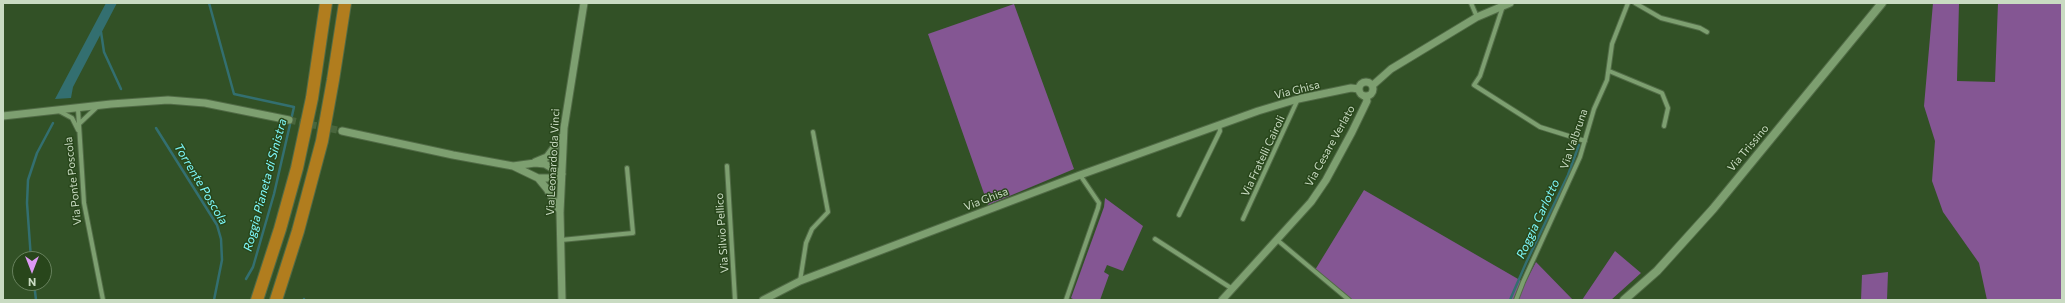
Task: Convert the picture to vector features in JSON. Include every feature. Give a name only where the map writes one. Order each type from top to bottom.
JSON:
[{"type":"highway","points":[[257,300],[289,197],[312,98],[326,3]]},
{"type":"highway","points":[[276,300],[307,200],[328,110],[345,3]]},
{"type":"main road","name":"Via Trissino","points":[[1624,300],[1656,272],[1712,208],[1882,3]]},
{"type":"street","name":"Via Leonardo da Vinci","points":[[562,300],[560,212],[563,135],[584,3]]},
{"type":"street","points":[[1471,3],[1477,17]]},
{"type":"street","name":"Via Valbruna","points":[[1516,300],[1580,157],[1594,109],[1607,80],[1612,44],[1628,3]]},
{"type":"street","points":[[1635,3],[1661,18],[1700,28],[1707,32]]},
{"type":"street","points":[[1507,4],[1480,76],[1474,85],[1540,127],[1585,141]]},
{"type":"street","name":"Via Cesare Verlato","points":[[1366,96],[1373,92],[1373,85],[1391,69],[1477,17],[1507,4]]},
{"type":"street","points":[[1608,71],[1662,93],[1668,108],[1664,126]]},
{"type":"street","name":"Via Cesare Verlato","points":[[1366,96],[1360,93],[1360,84],[1369,82],[1373,85]]},
{"type":"street","name":"Via Ghisa","points":[[763,300],[800,281],[1080,175],[1219,125],[1298,99],[1351,88],[1359,89]]},
{"type":"street","name":"Via Cesare Verlato","points":[[1222,300],[1311,202],[1326,180],[1355,126],[1367,101],[1366,96]]},
{"type":"street","name":"Via Fratelli Cairoli","points":[[1243,219],[1298,99]]},
{"type":"street","points":[[3,116],[78,109],[121,103],[168,100],[205,103],[289,120]]},
{"type":"street","points":[[79,123],[98,106]]},
{"type":"street","name":"Via Ponte Poscola","points":[[78,109],[84,203],[102,300]]},
{"type":"street","name":"Via Ponte Poscola","points":[[58,111],[68,114],[79,130]]},
{"type":"street","points":[[1179,215],[1220,131],[1219,125]]},
{"type":"street","points":[[342,131],[453,155],[513,166],[538,178],[547,188],[560,212]]},
{"type":"street","points":[[800,281],[806,243],[812,228],[828,212],[812,132]]},
{"type":"street","points":[[513,166],[535,163],[547,157],[563,135]]},
{"type":"street","points":[[535,163],[549,166],[562,174]]},
{"type":"street","name":"Via Silvio Pellico","points":[[727,166],[736,300]]},
{"type":"street","points":[[561,240],[633,234],[627,168]]},
{"type":"street","points":[[538,178],[551,178],[562,174]]},
{"type":"street","points":[[1066,300],[1099,202],[1080,175]]},
{"type":"street","points":[[1276,239],[1349,300]]},
{"type":"street","points":[[1155,240],[1232,288]]},
{"type":"shaded area","points":[[1933,3],[1959,3],[1957,81],[1995,82],[1998,3],[2062,3],[2062,300],[1987,300],[1979,263],[1943,212],[1932,181],[1935,141],[1924,106]]},
{"type":"shaded area","points":[[1014,4],[1074,169],[988,205],[928,34]]},
{"type":"shaded area","points":[[1364,190],[1525,283],[1536,262],[1573,300],[1351,300],[1315,270]]},
{"type":"shaded area","points":[[1105,198],[1143,226],[1123,271],[1107,265],[1104,272],[1109,275],[1100,300],[1075,300],[1071,298],[1104,207]]},
{"type":"shaded area","points":[[1615,251],[1641,273],[1611,300],[1582,300]]},
{"type":"shaded area","points":[[1888,272],[1887,300],[1861,300],[1862,275]]},
{"type":"water","points":[[106,3],[117,3],[73,87],[71,98],[55,99]]},
{"type":"waterway","name":"Roggia Pianeta di Sinistra","points":[[209,3],[234,94],[294,107],[274,194],[253,267],[246,279]]},
{"type":"waterway","name":"Torrente Poscola","points":[[101,32],[104,52],[121,89]]},
{"type":"waterway","name":"Torrente Poscola","points":[[30,251],[27,203],[28,180],[37,153],[53,123]]},
{"type":"waterway","name":"Torrente Poscola","points":[[156,128],[217,225],[221,239],[222,260],[214,300]]},
{"type":"waterway","name":"Roggia Carlotto","points":[[1510,300],[1568,175],[1579,145]]},
{"type":"waterway","name":"Torrente Poscola","points":[[35,291],[36,300]]},
{"type":"tunnel","points":[[289,120],[342,131]]}]
